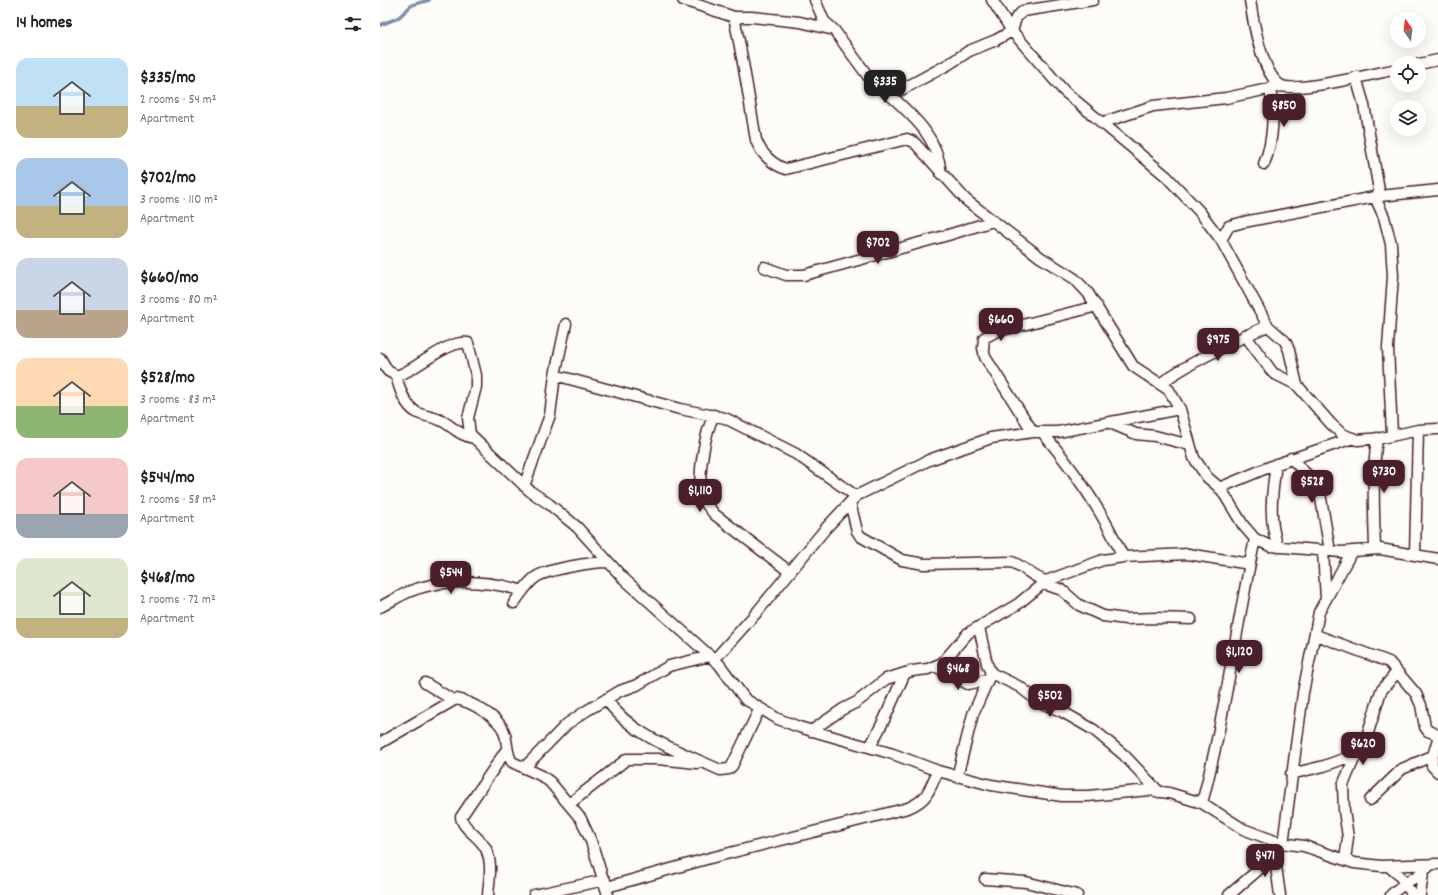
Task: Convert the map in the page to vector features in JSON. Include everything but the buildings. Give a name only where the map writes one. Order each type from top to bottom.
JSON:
[{"type":"street","points":[[683,0],[734,18],[752,17],[800,22],[834,30]]},
{"type":"street","points":[[815,0],[824,21],[834,30],[873,83],[889,94],[913,116],[932,139],[940,158],[941,174]]},
{"type":"street","points":[[992,0],[1012,31],[1064,92],[1166,176],[1199,211],[1221,240],[1268,326],[1285,341],[1290,350],[1297,385]]},
{"type":"street","points":[[889,94],[901,90],[949,64],[969,51],[996,40],[1012,31],[1016,18],[1023,11],[1093,0]]},
{"type":"street","points":[[1250,0],[1266,66],[1275,81],[1282,86]]},
{"type":"street","points":[[734,18],[739,36],[744,76],[756,140],[760,150],[778,167],[786,170],[907,139],[914,142],[941,174],[966,200],[1040,257],[1075,279],[1088,293],[1134,366],[1169,390],[1180,409],[1194,458],[1207,477],[1219,488],[1255,539],[1270,546],[1278,547],[1326,551],[1375,549],[1438,559]]},
{"type":"street","points":[[1426,63],[1438,60]]},
{"type":"street","points":[[1101,123],[1153,106],[1226,98],[1282,86],[1301,87],[1390,70]]},
{"type":"street","points":[[1356,77],[1364,105],[1378,196],[1391,244],[1393,276],[1388,346],[1392,435]]},
{"type":"street","points":[[1264,164],[1270,148],[1273,133],[1270,88]]},
{"type":"street","points":[[1221,240],[1229,226],[1378,196],[1438,190]]},
{"type":"street","points":[[764,267],[786,275],[804,275],[993,221]]},
{"type":"street","points":[[1097,306],[995,332],[984,338],[983,348],[985,358],[1038,432],[1085,488],[1112,532],[1123,557]]},
{"type":"street","points":[[524,486],[550,415],[555,375],[566,324]]},
{"type":"street","points":[[1160,384],[1194,361],[1245,335],[1268,326]]},
{"type":"street","points":[[1245,335],[1273,373],[1297,385],[1331,424],[1342,434],[1357,440],[1377,438],[1418,430],[1438,429]]},
{"type":"street","points":[[380,358],[388,371],[396,375],[407,372],[441,351],[458,343],[468,343],[476,375],[476,387],[468,418],[470,434],[524,486],[577,527],[641,596],[665,614],[712,658],[745,699],[778,719],[811,731],[870,747],[957,777],[1016,790],[1062,796],[1088,796],[1130,790],[1159,792],[1202,804],[1243,829],[1282,843],[1304,846],[1354,863],[1388,866],[1434,864]]},
{"type":"street","points":[[396,375],[399,388],[414,411],[443,421],[453,429],[468,437],[474,438]]},
{"type":"street","points":[[555,375],[680,409],[725,418],[796,454],[853,499],[857,531],[860,536],[902,560],[924,564],[1012,562],[1023,566],[1039,579],[1062,590],[1079,605],[1102,616],[1126,619],[1191,619]]},
{"type":"street","points":[[524,768],[568,724],[606,699],[637,685],[669,666],[712,658],[790,572],[826,528],[853,499],[929,460],[991,438],[1110,423],[1180,409]]},
{"type":"street","points":[[714,415],[706,433],[701,477],[700,488],[705,503],[714,514],[790,572]]},
{"type":"street","points":[[1110,423],[1136,434],[1155,436],[1190,445]]},
{"type":"street","points":[[1415,555],[1418,430]]},
{"type":"street","points":[[1219,488],[1291,458],[1352,438]]},
{"type":"street","points":[[1375,549],[1373,493],[1374,459],[1377,438]]},
{"type":"street","points":[[1291,458],[1319,487],[1326,551],[1326,600]]},
{"type":"street","points":[[1276,464],[1271,511],[1273,533],[1278,547]]},
{"type":"street","points":[[1202,804],[1213,759],[1255,539]]},
{"type":"street","points":[[1230,895],[1257,871],[1282,843],[1303,693],[1316,634],[1319,612],[1352,551]]},
{"type":"street","points":[[811,731],[843,709],[857,702],[886,679],[942,663],[968,633],[1018,604],[1044,582],[1103,560],[1123,557],[1188,554],[1250,564]]},
{"type":"street","points":[[514,603],[535,578],[541,575],[592,562],[608,562]]},
{"type":"street","points":[[380,607],[406,593],[430,586],[458,583],[483,582],[508,586],[523,592]]},
{"type":"street","points":[[957,777],[973,714],[989,677],[979,627]]},
{"type":"street","points":[[1316,634],[1367,655],[1389,662],[1416,694],[1420,705],[1424,727],[1428,731],[1438,735]]},
{"type":"street","points":[[935,666],[968,684],[989,677],[1020,687],[1039,702],[1060,711],[1094,730],[1124,755],[1159,792]]},
{"type":"street","points":[[1345,860],[1348,837],[1344,811],[1343,785],[1366,738],[1381,691],[1397,672]]},
{"type":"street","points":[[870,747],[905,673]]},
{"type":"street","points":[[425,683],[453,700],[465,701],[497,721],[504,731],[507,749],[512,762],[542,776],[550,782],[581,819],[592,841],[607,887]]},
{"type":"street","points":[[606,699],[615,713],[634,729],[720,770],[729,769],[732,766],[760,708]]},
{"type":"street","points":[[380,743],[453,700]]},
{"type":"street","points":[[1438,739],[1432,756],[1432,766],[1438,772]]},
{"type":"street","points":[[488,895],[489,857],[485,847],[474,833],[465,826],[462,817],[507,749]]},
{"type":"street","points":[[1292,774],[1324,766],[1357,754]]},
{"type":"street","points":[[1370,800],[1402,769],[1432,756]]},
{"type":"street","points":[[568,804],[627,759],[658,758],[708,764]]},
{"type":"street","points":[[534,895],[607,887],[710,858],[908,808],[921,802],[926,796],[938,771]]},
{"type":"street","points":[[1274,852],[1280,895]]},
{"type":"street","points":[[1391,895],[1404,883],[1423,873],[1434,864]]},
{"type":"street","points":[[1388,866],[1399,875],[1413,895]]},
{"type":"street","points":[[1420,895],[1423,873]]},
{"type":"street","points":[[986,879],[1026,882],[1077,895]]},
{"type":"waterway","points":[[380,25],[398,18],[412,5],[429,0]]}]
